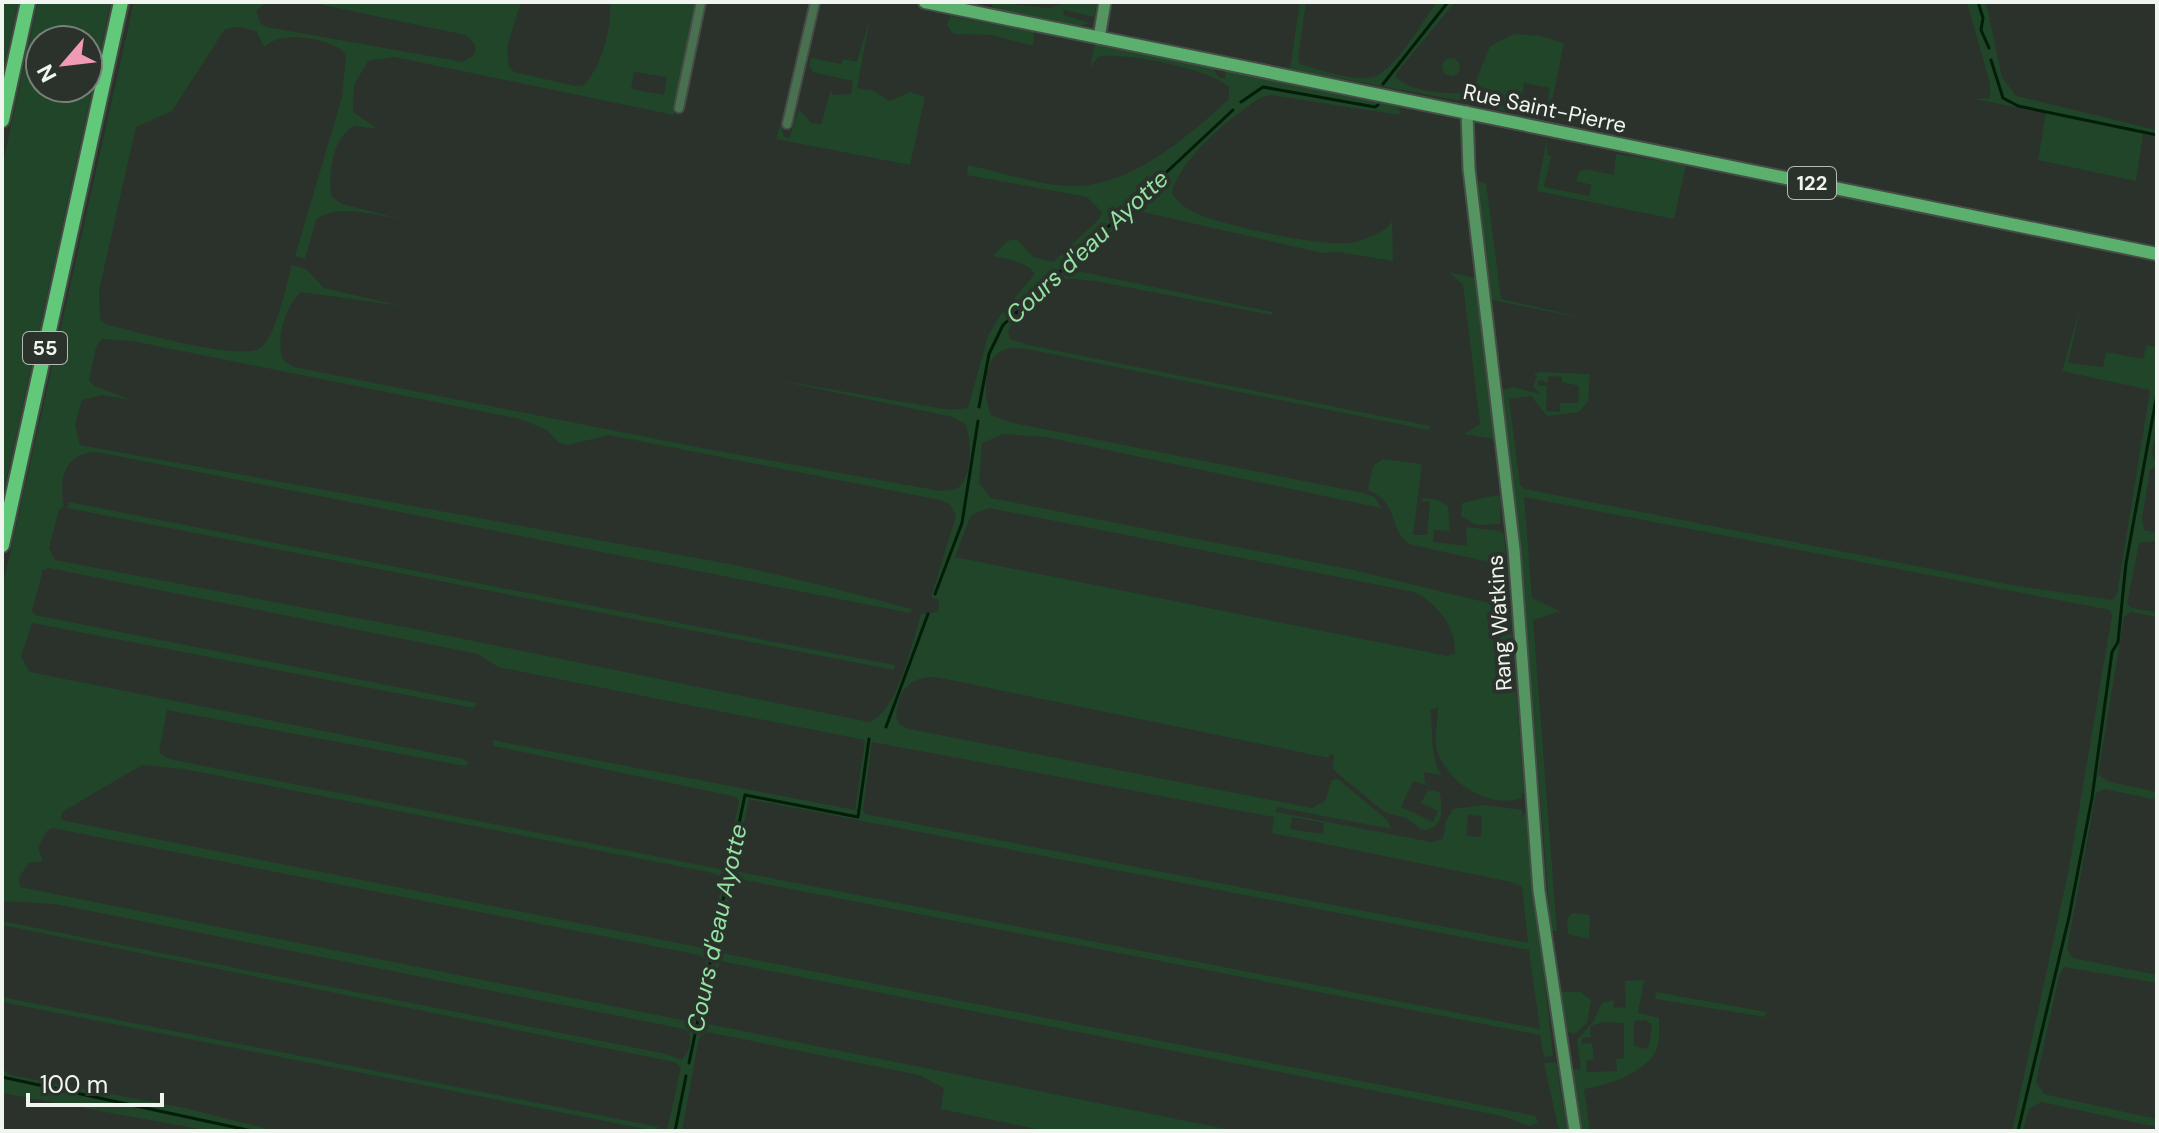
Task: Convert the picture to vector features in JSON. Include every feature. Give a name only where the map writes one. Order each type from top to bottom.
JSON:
[{"type":"highway","points":[[2,120],[28,2]]},
{"type":"highway","name":"55","points":[[2,545],[121,2]]},
{"type":"main road","name":"Rue Saint-Pierre","points":[[925,2],[2157,254]]},
{"type":"street","points":[[679,108],[701,2]]},
{"type":"street","points":[[787,124],[815,2]]},
{"type":"street","points":[[1099,38],[1105,2]]},
{"type":"street","name":"Rang Watkins","points":[[1467,112],[1469,169],[1515,559],[1539,891],[1575,1131]]},
{"type":"green space","points":[[2,2],[18,2],[2,77]]},
{"type":"green space","points":[[38,2],[111,2],[104,34],[104,24],[33,24]]},
{"type":"green space","points":[[134,2],[267,2],[256,11],[261,24],[267,27],[463,62],[474,55],[475,48],[465,35],[309,2],[521,2],[507,47],[509,67],[514,72],[575,86],[584,85],[601,57],[610,2],[695,2],[674,115],[394,57],[368,61],[354,85],[353,112],[378,129],[355,126],[341,138],[331,168],[332,197],[342,204],[416,223],[364,212],[325,214],[316,220],[305,259],[295,256],[342,97],[346,54],[329,43],[305,38],[281,39],[264,47],[256,31],[240,27],[225,29],[172,111],[136,127],[99,291],[100,320],[108,325],[189,344],[253,351],[263,346],[273,330],[292,265],[306,269],[324,288],[401,306],[301,292],[283,324],[280,344],[284,361],[294,367],[712,450],[941,491],[958,488],[967,473],[970,447],[965,424],[953,417],[771,379],[950,410],[968,408],[988,336],[1001,314],[1035,274],[1022,263],[993,256],[1007,241],[1017,239],[1033,257],[1053,262],[1098,220],[1102,212],[1087,197],[967,175],[968,165],[1064,186],[1110,180],[1133,171],[1175,145],[1229,99],[1229,87],[1219,81],[1166,63],[1110,56],[1098,57],[1090,68],[1095,44],[1214,69],[1219,78],[1225,78],[1226,71],[1399,107],[1400,115],[1270,95],[1260,98],[1221,127],[1195,153],[1176,181],[1172,194],[1192,211],[1227,224],[1317,241],[1349,243],[1379,233],[1392,221],[1393,261],[1338,252],[1322,253],[1143,212],[1132,215],[1076,260],[1071,266],[1073,270],[1272,312],[1272,315],[1095,281],[1060,278],[1016,315],[1008,332],[1010,339],[1028,345],[1430,426],[1428,430],[1019,348],[998,353],[986,378],[991,415],[1009,422],[1364,493],[1375,497],[1381,508],[1046,437],[1003,434],[982,443],[979,483],[991,498],[1353,570],[1505,607],[1504,572],[1507,573],[1522,798],[1509,801],[1481,796],[1447,770],[1436,745],[1438,707],[1430,710],[1433,751],[1441,775],[1424,772],[1425,783],[1430,786],[1413,781],[1401,807],[1433,822],[1438,811],[1421,803],[1428,790],[1440,792],[1440,820],[1427,830],[1420,829],[1407,818],[1386,813],[1337,773],[1333,768],[1334,755],[1330,754],[1329,758],[936,677],[919,679],[907,687],[899,700],[896,717],[900,725],[909,729],[1312,808],[1325,801],[1332,780],[1338,779],[1388,821],[1391,829],[1277,807],[1276,812],[1431,842],[1443,839],[1446,821],[1453,809],[1484,805],[1522,810],[1522,819],[1524,813],[1526,815],[1553,1056],[1544,1057],[1540,1035],[734,878],[722,953],[1536,1116],[1538,1123],[1530,1126],[1502,1116],[720,961],[705,1020],[708,1024],[1236,1131],[1046,1131],[941,1109],[944,1088],[919,1075],[707,1032],[699,1038],[682,1131],[667,1131],[681,1067],[674,1062],[2,925],[2,921],[666,1054],[682,1060],[690,1047],[690,1032],[684,1029],[55,904],[2,901],[2,589]],"holes":[[[634,72],[667,77],[664,95],[631,89]],[[102,339],[132,341],[520,419],[547,430],[559,443],[568,445],[609,435],[940,500],[950,505],[956,516],[931,597],[939,600],[938,612],[921,614],[896,691],[879,716],[869,722],[415,629],[55,560],[49,548],[59,510],[64,507],[62,487],[66,469],[78,457],[97,452],[910,613],[912,609],[729,564],[80,445],[75,425],[82,400],[102,395],[132,400],[94,386],[89,380],[96,347]],[[989,508],[1414,592],[1444,617],[1452,634],[1455,653],[1447,656],[955,557],[971,515]],[[49,568],[478,654],[498,667],[865,740],[855,810],[492,740],[494,746],[737,797],[739,802],[724,870],[169,759],[159,753],[167,710],[465,766],[469,763],[464,759],[30,672],[21,657],[32,623],[474,708],[477,703],[35,615],[32,610],[43,570]],[[872,742],[1274,817],[1272,833],[1511,882],[1522,887],[1528,943],[865,814]],[[142,765],[184,769],[723,877],[708,949],[61,820],[62,812]],[[749,799],[1529,950],[1540,1029],[735,871]],[[1468,815],[1482,816],[1481,837],[1466,836]],[[1292,817],[1324,823],[1323,834],[1290,829]],[[52,828],[699,955],[706,959],[692,1022],[20,887],[19,877],[29,863],[43,861],[38,848],[46,832]]]},
{"type":"green space","points":[[990,2],[1049,8],[1067,2],[1097,2],[1094,17],[1064,10],[1063,15],[1090,23],[1080,26],[994,9]]},
{"type":"green space","points":[[1300,2],[1306,2],[1298,59],[1300,64],[1338,75],[1368,78],[1383,72],[1391,64],[1437,2],[1455,2],[1395,75],[1407,85],[1428,91],[1467,91],[1467,102],[1290,69]]},
{"type":"green space","points":[[1967,2],[1986,2],[2002,77],[2016,96],[2157,130],[2157,137],[2143,134],[2136,181],[2038,160],[2046,113],[1974,99],[1990,98],[1990,83]]},
{"type":"green space","points":[[950,16],[1034,32],[1033,46],[993,35],[954,34],[947,26]]},
{"type":"green space","points":[[870,18],[857,88],[872,90],[890,101],[910,92],[925,97],[910,165],[776,139],[781,123],[784,137],[789,138],[799,109],[811,123],[821,125],[831,90],[833,95],[851,94],[853,81],[813,72],[809,66],[811,58],[841,64],[843,59],[857,62]]},
{"type":"green space","points":[[1514,34],[1540,36],[1564,43],[1548,120],[1545,116],[1550,88],[1524,83],[1519,114],[1472,104],[1476,81],[1490,46]]},
{"type":"green space","points":[[1451,58],[1460,67],[1451,76],[1442,67]]},
{"type":"green space","points":[[24,66],[24,104],[89,104],[2,500],[2,167]]},
{"type":"green space","points":[[1547,138],[1547,155],[1551,156],[1544,187],[1589,196],[1592,185],[1576,181],[1579,172],[1586,169],[1614,175],[1616,154],[1686,165],[1674,219],[1537,191]]},
{"type":"green space","points":[[1478,181],[1486,183],[1501,299],[1597,321],[1492,300]]},
{"type":"green space","points":[[1449,272],[1475,278],[1494,439],[1464,434],[1480,424],[1463,285]]},
{"type":"green space","points":[[2082,301],[2068,363],[2103,367],[2106,352],[2143,359],[2147,345],[2156,347],[2157,341],[2157,427],[2152,453],[2157,467],[2150,470],[2142,518],[2144,530],[2157,533],[2157,541],[2139,543],[2127,604],[2132,608],[2157,612],[2157,617],[2131,612],[2124,617],[2098,775],[2111,782],[2157,792],[2157,800],[2104,789],[2096,793],[2067,949],[2073,958],[2157,975],[2157,983],[2064,967],[2059,976],[2036,1082],[2044,1094],[2157,1119],[2157,1127],[2041,1102],[2029,1109],[2023,1131],[2012,1131],[2069,868],[2112,615],[2110,610],[1524,497],[1532,598],[1560,611],[1533,620],[1557,931],[1551,931],[1520,546],[1502,390],[1514,387],[1540,394],[1533,386],[1537,376],[1533,374],[1540,372],[1590,374],[1588,401],[1579,412],[1547,416],[1531,396],[1509,399],[1520,485],[1525,489],[2012,585],[2112,600],[2117,594],[2150,390],[2062,371]],"holes":[[[1548,376],[1562,377],[1562,382],[1579,386],[1578,403],[1560,403],[1560,412],[1546,411],[1547,386],[1538,386],[1538,380],[1548,383]]]},
{"type":"green space","points":[[1383,459],[1422,464],[1413,535],[1427,535],[1430,502],[1422,501],[1423,498],[1438,500],[1448,506],[1450,531],[1434,530],[1433,542],[1467,546],[1466,527],[1500,531],[1504,534],[1507,566],[1409,544],[1402,538],[1390,509],[1368,490],[1373,466]]},
{"type":"green space","points":[[1497,495],[1501,497],[1500,524],[1476,525],[1461,516],[1462,503]]},
{"type":"green space","points":[[69,502],[895,665],[894,670],[67,508]]},
{"type":"green space","points":[[1572,913],[1590,915],[1589,939],[1568,934],[1567,919]]},
{"type":"green space","points":[[1644,980],[1638,1013],[1659,1018],[1658,1044],[1648,1062],[1628,1076],[1584,1089],[1590,1131],[1582,1131],[1571,1073],[1572,1069],[1581,1070],[1577,1040],[1593,1022],[1602,1003],[1613,1000],[1614,1008],[1626,1007],[1625,981]],"holes":[[[1645,1020],[1652,1025],[1649,1046],[1645,1049],[1634,1045],[1634,1021]],[[1603,1022],[1624,1023],[1624,1058],[1616,1059],[1617,1071],[1587,1072],[1586,1061],[1594,1059],[1592,1043],[1582,1044],[1582,1038],[1591,1037],[1590,1026]]]},
{"type":"green space","points":[[1560,992],[1581,992],[1591,1000],[1587,1023],[1574,1034],[1564,1030]]},
{"type":"green space","points":[[1656,992],[1767,1012],[1765,1017],[1655,999]]},
{"type":"green space","points":[[2,997],[659,1127],[655,1131],[2,1002]]},
{"type":"green space","points":[[1556,1062],[1567,1131],[1559,1131],[1544,1063]]},
{"type":"green space","points":[[2,1068],[10,1075],[185,1108],[276,1131],[210,1131],[2,1093]]},
{"type":"waterway","name":"Cours d'eau Ayotte","points":[[1383,84],[1448,2]]},
{"type":"waterway","points":[[1978,2],[1983,18],[1981,30],[1989,48]]},
{"type":"waterway","points":[[1991,60],[2003,98],[2018,106],[2157,135]]},
{"type":"waterway","name":"Cours d'eau Ayotte","points":[[1241,102],[1263,87],[1375,107],[1378,105]]},
{"type":"waterway","name":"Cours d'eau Ayotte","points":[[979,407],[989,354],[1003,325],[1233,110]]},
{"type":"waterway","points":[[2018,1131],[2069,917],[2092,798],[2112,652],[2118,642],[2126,563],[2157,394]]},
{"type":"waterway","name":"Cours d'eau Ayotte","points":[[935,594],[962,523],[978,421]]},
{"type":"waterway","name":"Cours d'eau Ayotte","points":[[886,727],[928,614]]},
{"type":"waterway","name":"Cours d'eau Ayotte","points":[[689,1063],[745,795],[858,817],[869,739]]},
{"type":"waterway","name":"Cours d'eau Ayotte","points":[[675,1131],[686,1076]]},
{"type":"waterway","points":[[2,1077],[252,1131]]}]
